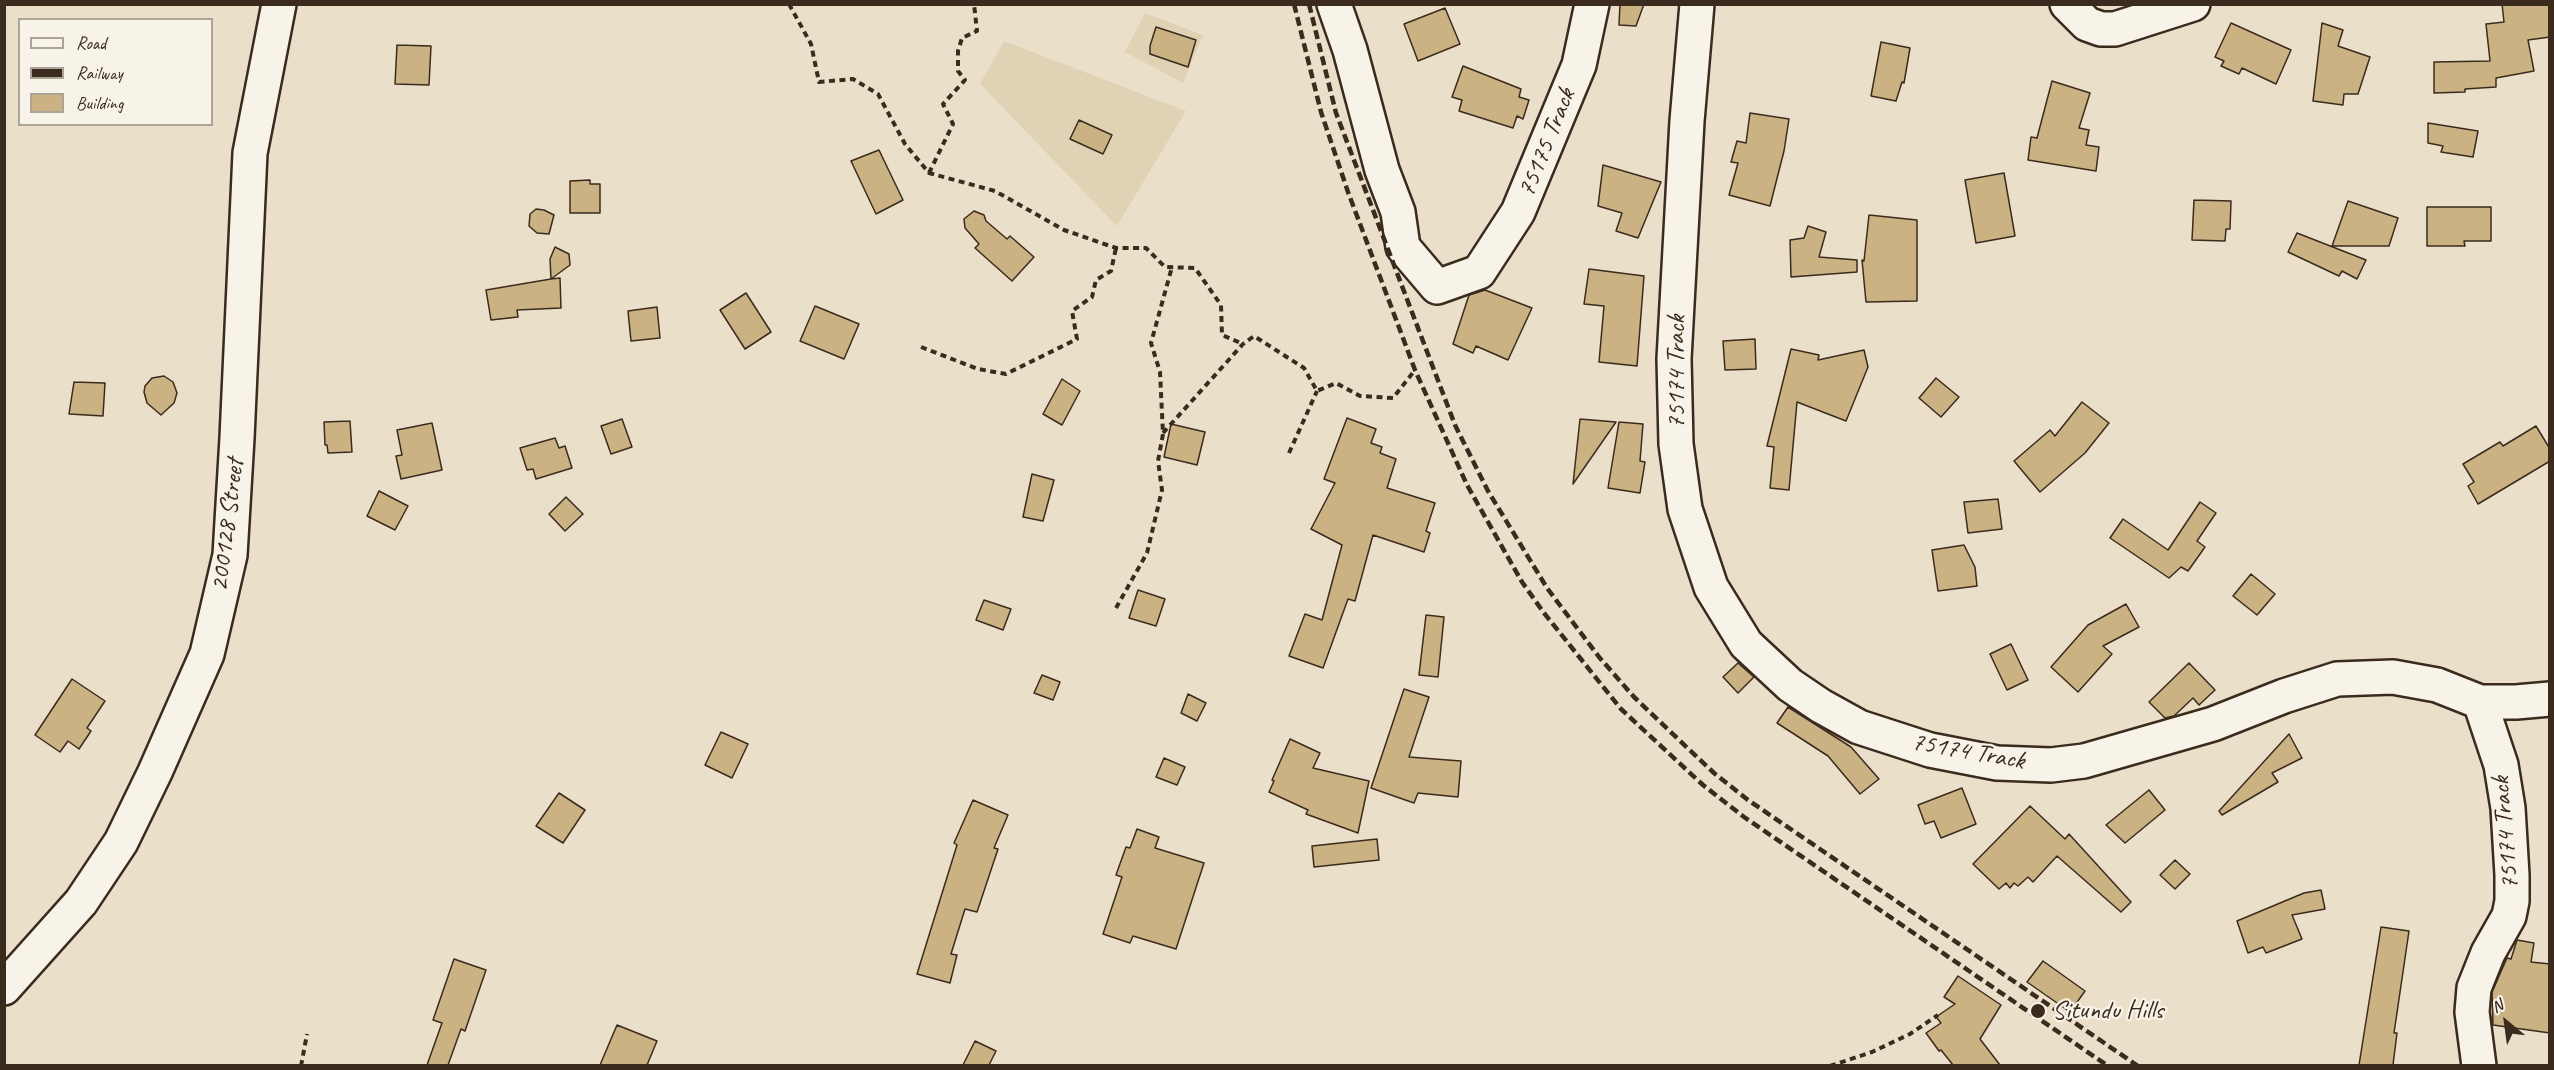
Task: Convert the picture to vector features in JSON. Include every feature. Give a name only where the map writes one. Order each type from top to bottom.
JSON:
[{"type":"street","name":"200128 Street","points":[[4,988],[81,902],[122,842],[207,654],[230,555],[250,153],[279,4]]},
{"type":"street","name":"75175 Track","points":[[1334,4],[1350,50],[1382,170],[1398,213],[1403,247],[1437,287],[1479,272],[1518,212],[1579,65],[1592,4]]},
{"type":"street","name":"75174 Track","points":[[1697,4],[1687,122],[1674,359],[1676,444],[1684,509],[1711,587],[1746,644],[1790,685],[1821,706],[1859,727],[1930,750],[1997,763],[2051,765],[2084,761],[2213,724],[2284,696],[2337,680],[2393,677],[2437,685],[2480,702],[2501,765],[2508,808],[2512,901],[2508,916],[2488,953],[2474,988],[2472,1012],[2479,1065]]},
{"type":"street","points":[[2067,4],[2086,24],[2101,29],[2115,29],[2193,4]]},
{"type":"street","points":[[2480,702],[2550,699]]},
{"type":"path","points":[[789,4],[811,44],[819,82],[853,79],[878,94],[905,144],[928,173],[995,191],[1064,230],[1116,248],[1146,248],[1165,267],[1194,268],[1221,305],[1222,335],[1243,344]]},
{"type":"path","points":[[928,173],[953,124],[943,104],[965,80],[958,71],[958,51],[962,38],[977,31],[974,4]]},
{"type":"path","points":[[921,346],[978,369],[1006,374],[1077,339],[1072,310],[1092,297],[1096,280],[1111,271],[1116,248]]},
{"type":"path","points":[[1116,608],[1147,553],[1162,490],[1158,461],[1163,434],[1160,372],[1151,343],[1172,267]]},
{"type":"path","points":[[1163,434],[1243,344],[1254,336],[1304,368],[1317,391]]},
{"type":"path","points":[[1289,453],[1317,391],[1336,383],[1360,396],[1393,398],[1415,370]]},
{"type":"path","points":[[1830,1065],[1872,1052],[1910,1034],[1938,1015]]},
{"type":"path","points":[[301,1065],[307,1034]]},
{"type":"shaded area","points":[[1145,13],[1203,35],[1183,83],[1125,52]]},
{"type":"shaded area","points":[[1004,41],[1186,111],[1117,226],[980,84]]},
{"type":"building","points":[[1620,4],[1644,4],[1636,26],[1619,25]]},
{"type":"building","points":[[2502,4],[2550,4],[2550,37],[2528,40],[2534,71],[2496,78],[2496,87],[2465,89],[2465,92],[2434,93],[2434,62],[2490,61],[2486,24],[2504,22]]},
{"type":"building","points":[[1445,8],[1460,44],[1418,61],[1404,24]]},
{"type":"building","points":[[2231,23],[2291,50],[2276,84],[2242,68],[2239,74],[2221,66],[2224,61],[2215,57]]},
{"type":"building","points":[[2322,23],[2343,30],[2338,46],[2370,57],[2358,94],[2344,94],[2343,105],[2313,101]]},
{"type":"building","points":[[1156,27],[1196,40],[1188,67],[1150,54]]},
{"type":"building","points":[[1881,42],[1910,48],[1904,83],[1902,82],[1896,101],[1871,96]]},
{"type":"building","points":[[397,45],[431,46],[429,85],[395,84]]},
{"type":"building","points":[[1463,66],[1521,89],[1519,97],[1529,100],[1523,119],[1517,116],[1513,128],[1459,111],[1462,100],[1452,97]]},
{"type":"building","points":[[2052,81],[2090,93],[2079,128],[2089,130],[2086,145],[2099,147],[2096,171],[2028,160],[2031,137],[2037,138]]},
{"type":"building","points":[[1750,113],[1789,119],[1784,151],[1770,206],[1729,195],[1738,163],[1731,162],[1737,141],[1746,143]]},
{"type":"building","points":[[1079,120],[1112,135],[1103,154],[1070,139]]},
{"type":"building","points":[[2428,123],[2478,131],[2473,157],[2441,152],[2443,146],[2428,143]]},
{"type":"building","points":[[879,150],[903,200],[876,214],[851,161]]},
{"type":"building","points":[[1603,165],[1661,182],[1638,238],[1616,231],[1622,213],[1598,206]]},
{"type":"building","points":[[2004,173],[2015,236],[1976,243],[1965,180]]},
{"type":"building","points":[[590,180],[590,184],[600,184],[600,213],[570,213],[570,181]]},
{"type":"building","points":[[2194,200],[2231,201],[2230,229],[2226,229],[2225,241],[2192,240]]},
{"type":"building","points":[[2348,201],[2398,218],[2389,246],[2332,246]]},
{"type":"building","points":[[2427,207],[2491,207],[2491,241],[2464,241],[2465,246],[2427,246]]},
{"type":"building","points":[[536,209],[554,215],[549,234],[537,233],[529,226],[530,214]]},
{"type":"building","points":[[974,211],[984,215],[986,221],[1007,239],[1010,236],[1034,257],[1012,281],[975,248],[979,244],[965,228],[964,219]]},
{"type":"building","points":[[1869,215],[1917,220],[1917,301],[1866,302],[1862,260],[1864,261]]},
{"type":"building","points":[[1808,226],[1826,232],[1819,257],[1857,260],[1857,272],[1791,277],[1790,240],[1804,238]]},
{"type":"building","points":[[2297,233],[2366,260],[2357,279],[2342,271],[2339,276],[2288,252]]},
{"type":"building","points":[[555,247],[569,254],[570,265],[551,279],[550,259]]},
{"type":"building","points":[[1589,269],[1644,276],[1637,366],[1599,362],[1604,306],[1584,304]]},
{"type":"building","points":[[560,278],[561,308],[517,310],[518,317],[491,320],[486,290]]},
{"type":"building","points":[[1485,290],[1532,308],[1508,360],[1476,346],[1473,353],[1453,344],[1469,295]]},
{"type":"building","points":[[746,293],[771,332],[745,349],[720,310]]},
{"type":"building","points":[[815,306],[859,324],[844,359],[800,341]]},
{"type":"building","points":[[657,307],[660,338],[631,341],[628,311]]},
{"type":"building","points":[[1755,339],[1756,369],[1725,370],[1723,341]]},
{"type":"building","points":[[1791,349],[1819,355],[1818,360],[1864,350],[1868,367],[1846,421],[1797,402],[1789,490],[1770,488],[1774,447],[1767,446]]},
{"type":"building","points":[[164,376],[173,382],[177,393],[174,403],[161,415],[147,403],[144,392],[145,386],[152,378]]},
{"type":"building","points":[[1936,378],[1959,397],[1941,417],[1919,398]]},
{"type":"building","points":[[1062,379],[1080,391],[1062,425],[1043,414]]},
{"type":"building","points":[[74,382],[105,383],[103,416],[69,414]]},
{"type":"building","points":[[2082,402],[2109,423],[2085,453],[2040,492],[2014,461],[2050,430],[2055,436]]},
{"type":"building","points":[[1347,418],[1376,429],[1371,443],[1382,447],[1380,453],[1396,459],[1387,488],[1435,503],[1426,531],[1430,533],[1424,552],[1373,535],[1355,601],[1348,599],[1323,668],[1289,656],[1305,614],[1322,620],[1342,545],[1311,529],[1335,483],[1324,479]]},
{"type":"building","points":[[622,419],[632,447],[611,454],[601,426]]},
{"type":"building","points":[[1580,419],[1616,422],[1573,484]]},
{"type":"building","points":[[350,421],[352,452],[328,453],[327,445],[325,445],[324,422]]},
{"type":"building","points":[[1619,422],[1643,424],[1640,461],[1645,462],[1640,493],[1608,488]]},
{"type":"building","points":[[432,423],[442,470],[401,479],[396,456],[402,455],[397,430]]},
{"type":"building","points":[[1171,424],[1205,432],[1197,465],[1164,457]]},
{"type":"building","points":[[2536,426],[2550,449],[2550,461],[2478,504],[2468,486],[2474,482],[2463,464],[2500,442],[2503,446]]},
{"type":"building","points":[[555,438],[559,448],[565,446],[572,468],[536,479],[533,469],[527,470],[520,448]]},
{"type":"building","points":[[1032,474],[1054,480],[1043,521],[1023,517]]},
{"type":"building","points":[[379,491],[408,506],[395,530],[367,516]]},
{"type":"building","points":[[566,497],[583,514],[565,531],[549,514]]},
{"type":"building","points":[[1998,499],[2002,529],[1968,533],[1964,502]]},
{"type":"building","points":[[2200,502],[2216,513],[2197,541],[2205,547],[2188,571],[2181,567],[2169,578],[2110,538],[2123,519],[2168,550]]},
{"type":"building","points":[[1964,545],[1975,567],[1977,586],[1938,591],[1932,550]]},
{"type":"building","points":[[2251,574],[2275,594],[2257,615],[2233,596]]},
{"type":"building","points":[[1138,590],[1165,599],[1156,626],[1129,618]]},
{"type":"building","points":[[984,600],[1011,609],[1003,630],[976,620]]},
{"type":"building","points":[[2126,604],[2139,627],[2103,646],[2112,654],[2078,692],[2051,667],[2088,625]]},
{"type":"building","points":[[1426,615],[1444,617],[1438,677],[1419,675]]},
{"type":"building","points":[[2011,644],[2028,680],[2007,690],[1990,654]]},
{"type":"building","points":[[1738,663],[1754,677],[1738,693],[1723,677]]},
{"type":"building","points":[[2189,663],[2215,690],[2199,705],[2193,698],[2174,716],[2165,718],[2149,702]]},
{"type":"building","points":[[1042,675],[1060,682],[1053,700],[1034,693]]},
{"type":"building","points":[[72,679],[105,701],[87,728],[91,731],[79,749],[68,741],[60,752],[35,735]]},
{"type":"building","points":[[1404,689],[1429,697],[1409,757],[1461,761],[1458,797],[1418,793],[1414,803],[1371,788]]},
{"type":"building","points":[[1188,694],[1206,703],[1197,721],[1181,713]]},
{"type":"building","points":[[1788,707],[1851,747],[1879,779],[1860,794],[1828,756],[1777,723]]},
{"type":"building","points":[[721,732],[748,744],[732,778],[705,765]]},
{"type":"building","points":[[2289,734],[2302,758],[2272,773],[2278,782],[2222,815],[2219,811]]},
{"type":"building","points":[[1290,739],[1320,753],[1313,768],[1369,781],[1358,833],[1306,814],[1308,810],[1269,792]]},
{"type":"building","points":[[1164,758],[1185,767],[1177,785],[1156,777]]},
{"type":"building","points":[[1962,788],[1976,824],[1941,838],[1934,821],[1925,824],[1918,805]]},
{"type":"building","points":[[2149,790],[2165,810],[2125,843],[2106,825]]},
{"type":"building","points":[[559,793],[585,810],[563,843],[536,826]]},
{"type":"building","points":[[973,800],[1008,815],[994,848],[998,849],[977,912],[965,909],[951,954],[957,955],[950,983],[917,974],[957,845],[954,843]]},
{"type":"building","points":[[2030,806],[2065,839],[2069,834],[2131,902],[2121,912],[2057,856],[2033,882],[2028,877],[2018,886],[2014,883],[2010,888],[2006,883],[1999,889],[1973,864]]},
{"type":"building","points":[[1137,829],[1159,837],[1155,848],[1204,863],[1176,949],[1133,936],[1130,943],[1103,934],[1122,877],[1116,875],[1126,847],[1130,848]]},
{"type":"building","points":[[1377,839],[1379,860],[1314,867],[1312,846]]},
{"type":"building","points":[[2175,860],[2190,874],[2175,889],[2160,875]]},
{"type":"building","points":[[2321,890],[2325,909],[2292,915],[2302,939],[2266,953],[2263,947],[2248,953],[2237,921],[2304,893]]},
{"type":"building","points":[[2381,927],[2409,931],[2394,1033],[2397,1033],[2393,1065],[2359,1065]]},
{"type":"building","points":[[2517,940],[2534,943],[2531,962],[2550,964],[2550,1033],[2493,1025],[2492,992],[2507,958],[2511,959]]},
{"type":"building","points":[[454,959],[486,970],[465,1031],[461,1029],[448,1065],[427,1065],[442,1023],[433,1020]]},
{"type":"building","points":[[2043,961],[2085,991],[2070,1012],[2027,982]]},
{"type":"building","points":[[1958,976],[2001,1005],[1980,1039],[2000,1065],[1953,1065],[1926,1033],[1941,1023],[1936,1017],[1955,1004],[1944,997]]},
{"type":"building","points":[[617,1025],[657,1041],[647,1065],[600,1065]]},
{"type":"building","points":[[975,1041],[996,1051],[989,1065],[963,1065]]},
{"type":"railway","points":[[1294,4],[1321,112],[1348,192],[1415,370],[1467,485],[1522,582],[1544,613],[1621,709],[1703,785],[1744,817],[2108,1066]]},
{"type":"railway","points":[[1309,4],[1336,113],[1455,425],[1488,491],[1547,588],[1599,657],[1634,697],[1714,773],[1748,800],[2138,1066]]},
{"type":"place","name":"Situndu Hills","points":[[2038,1011]]}]
